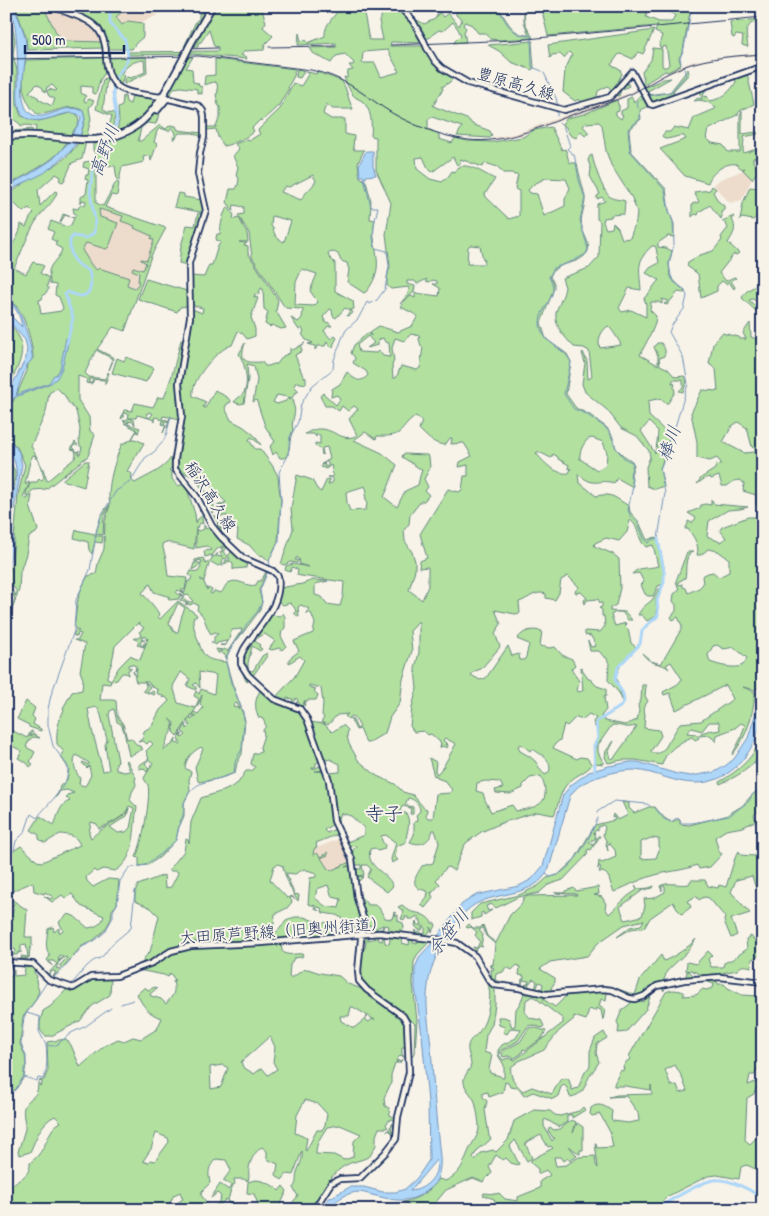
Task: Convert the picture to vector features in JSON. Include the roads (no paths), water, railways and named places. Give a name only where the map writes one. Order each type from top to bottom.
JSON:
[{"type":"highway","points":[[141,122],[158,104],[212,6]]},
{"type":"highway","points":[[196,35],[212,6]]},
{"type":"highway","points":[[6,138],[25,136],[82,140],[107,139],[128,131],[148,119],[163,98]]},
{"type":"main road","name":"稲沢高久線","points":[[54,6],[88,21],[100,32],[105,45],[107,72],[117,87],[128,92],[197,106],[204,111],[204,137],[198,174],[206,208],[202,228],[189,263],[190,317],[178,382],[182,416],[174,459],[175,469],[197,497],[218,534],[241,556],[273,571],[278,576],[275,603],[244,649],[241,656],[241,665],[248,675],[271,696],[280,702],[298,707],[306,717],[329,780],[334,821],[351,857],[357,898],[363,918],[358,971],[359,981],[367,990],[400,1014],[406,1022],[409,1072],[398,1119],[397,1136],[389,1149],[362,1176],[357,1179],[340,1179],[331,1183],[312,1210]]},
{"type":"main road","name":"豊原高久線","points":[[399,6],[413,21],[435,61],[442,68],[468,83],[562,110],[569,110],[610,97],[632,72],[650,104],[653,106],[763,66]]},
{"type":"main road","name":"大田原芦野線（旧奥州街道）","points":[[6,962],[33,964],[49,980],[73,988],[91,977],[117,976],[152,963],[171,951],[191,946],[261,943],[383,933],[454,942],[466,948],[475,956],[490,982],[498,987],[519,988],[546,994],[607,989],[635,999],[644,996],[657,986],[686,980],[725,977],[763,982]]},
{"type":"water","points":[[9,6],[13,6],[15,10],[26,42],[23,92],[26,109],[31,114],[43,116],[62,110],[76,109],[83,111],[85,119],[80,136],[71,151],[44,173],[16,187],[6,197],[6,189],[53,159],[66,145],[81,117],[70,113],[48,119],[33,120],[26,118],[22,114],[18,98],[16,31]]},
{"type":"water","points":[[366,151],[373,151],[373,166],[376,175],[364,178],[360,176],[359,165]]},
{"type":"water","points":[[6,299],[17,308],[20,314],[32,355],[16,395],[49,383],[60,369],[66,338],[69,339],[62,368],[57,378],[51,383],[15,397],[6,409],[6,397],[26,358],[27,348],[25,340],[6,318],[6,311],[22,327],[17,312],[13,306],[6,302]]},
{"type":"water","points":[[6,438],[12,442],[19,452],[22,465],[13,514],[13,542],[6,583],[6,502],[8,511],[15,488],[16,472],[13,457],[8,451],[6,464]]},
{"type":"water","name":"余笹川","points":[[763,689],[762,720],[754,743],[739,764],[720,778],[708,782],[687,783],[643,771],[630,770],[598,777],[576,789],[570,796],[550,865],[545,875],[530,887],[480,902],[471,907],[453,926],[433,963],[427,1001],[440,1161],[437,1180],[427,1191],[406,1200],[394,1200],[357,1192],[338,1200],[327,1210],[319,1210],[328,1199],[350,1187],[364,1187],[383,1192],[396,1192],[405,1189],[417,1178],[429,1160],[428,1103],[422,1035],[415,987],[415,968],[420,956],[462,904],[476,895],[519,886],[532,879],[543,866],[563,795],[571,785],[589,772],[609,766],[638,762],[677,774],[691,776],[715,772],[734,759],[748,738]],"holes":[[[436,1160],[437,1166],[433,1177],[426,1185],[410,1191]]]},
{"type":"waterway","name":"高野川","points":[[67,343],[73,318],[65,294],[67,292],[78,296],[84,295],[90,290],[91,282],[89,271],[80,266],[74,259],[70,240],[73,236],[86,238],[94,233],[95,220],[90,193],[92,174],[94,167],[104,156],[117,121],[113,93],[115,79],[127,61],[128,55],[125,40],[110,23],[110,12],[114,6]]},
{"type":"waterway","points":[[496,6],[509,27],[518,33],[531,36],[532,67],[542,71]]},
{"type":"waterway","name":"棒川","points":[[681,63],[680,58],[684,48],[692,6]]},
{"type":"waterway","name":"棒川","points":[[649,96],[671,92],[686,75],[684,69]]},
{"type":"waterway","points":[[544,73],[556,98],[558,107]]},
{"type":"waterway","name":"棒川","points":[[638,108],[637,102],[644,98]]},
{"type":"waterway","points":[[557,110],[557,116]]},
{"type":"waterway","points":[[559,123],[564,128],[570,146],[567,149],[574,155],[585,198],[580,220],[588,249],[586,254],[554,268],[549,277],[553,290],[552,296],[543,312],[540,324],[542,331],[549,341],[563,352],[571,362],[564,394],[574,409],[586,414],[606,428],[616,448],[624,458],[633,463],[630,475],[633,486],[628,510],[631,517],[638,523],[645,541],[648,543],[653,539],[658,539],[665,493],[660,468],[688,384],[683,357],[669,332],[684,309],[687,296],[684,289],[674,282],[671,276],[669,264],[674,244],[673,222],[665,190],[630,151],[628,129],[640,119],[640,113]]},
{"type":"waterway","points":[[51,979],[58,974],[82,947],[94,941],[105,932],[117,904],[120,881],[129,868],[145,865],[176,840],[185,801],[190,791],[201,783],[234,773],[235,762],[242,749],[244,720],[243,712],[231,683],[226,663],[227,656],[235,641],[258,611],[262,602],[260,590],[270,566],[269,560],[279,541],[281,500],[279,472],[288,456],[290,437],[298,422],[301,404],[312,386],[333,369],[334,360],[346,330],[358,319],[367,302],[370,304],[377,300],[385,289],[389,266],[387,251],[375,248],[373,238],[374,224],[378,207],[371,207],[364,178]]},
{"type":"waterway","points":[[6,855],[14,850],[16,841],[25,832],[31,814],[37,818],[58,793],[63,786],[68,772],[67,765],[53,746],[48,725],[48,709],[51,695],[74,631],[76,600],[90,570],[101,516],[116,491],[130,482],[145,458],[162,443],[166,436],[171,416]]},
{"type":"waterway","name":"棒川","points":[[595,772],[594,746],[598,738],[596,722],[620,707],[624,701],[623,694],[615,680],[618,667],[640,644],[642,631],[658,614],[657,600],[664,582],[658,539]]},
{"type":"waterway","points":[[750,766],[763,759]]},
{"type":"waterway","points":[[655,808],[664,819],[671,822],[675,819],[680,819],[681,823],[692,823],[729,816],[749,801],[752,795],[763,786]]},
{"type":"waterway","points":[[597,813],[614,801],[647,804],[650,806]]},
{"type":"waterway","points":[[546,874],[550,877],[558,874],[573,862],[585,844],[598,818]]},
{"type":"waterway","points":[[70,986],[87,966],[102,957],[112,944],[131,928],[135,891]]},
{"type":"waterway","points":[[6,1103],[7,1097],[16,1089],[24,1076],[26,1056],[21,1044],[24,1017],[47,982]]},
{"type":"waterway","points":[[121,1004],[133,1000]]},
{"type":"waterway","points":[[24,1077],[37,1081],[38,1078],[43,1079],[47,1058],[46,1045],[53,1046],[58,1044],[71,1033],[86,1026],[111,1008]]},
{"type":"waterway","points":[[27,1013],[40,1017],[39,1031],[46,1045]]},
{"type":"waterway","points":[[6,1114],[8,1129],[6,1136]]},
{"type":"waterway","points":[[656,1210],[685,1192],[714,1180],[726,1181],[740,1186],[754,1193],[763,1201]]},
{"type":"railway","points":[[391,45],[516,40],[763,17]]},
{"type":"railway","points":[[269,47],[336,46]]},
{"type":"railway","points":[[187,49],[217,48]]},
{"type":"railway","points":[[6,59],[199,56],[311,70],[341,80],[393,114],[413,124],[447,136],[482,141],[509,137],[610,102],[631,94],[671,72],[694,63],[723,57],[763,54]]},
{"type":"district","name":"寺子","points":[[384,813]]}]
